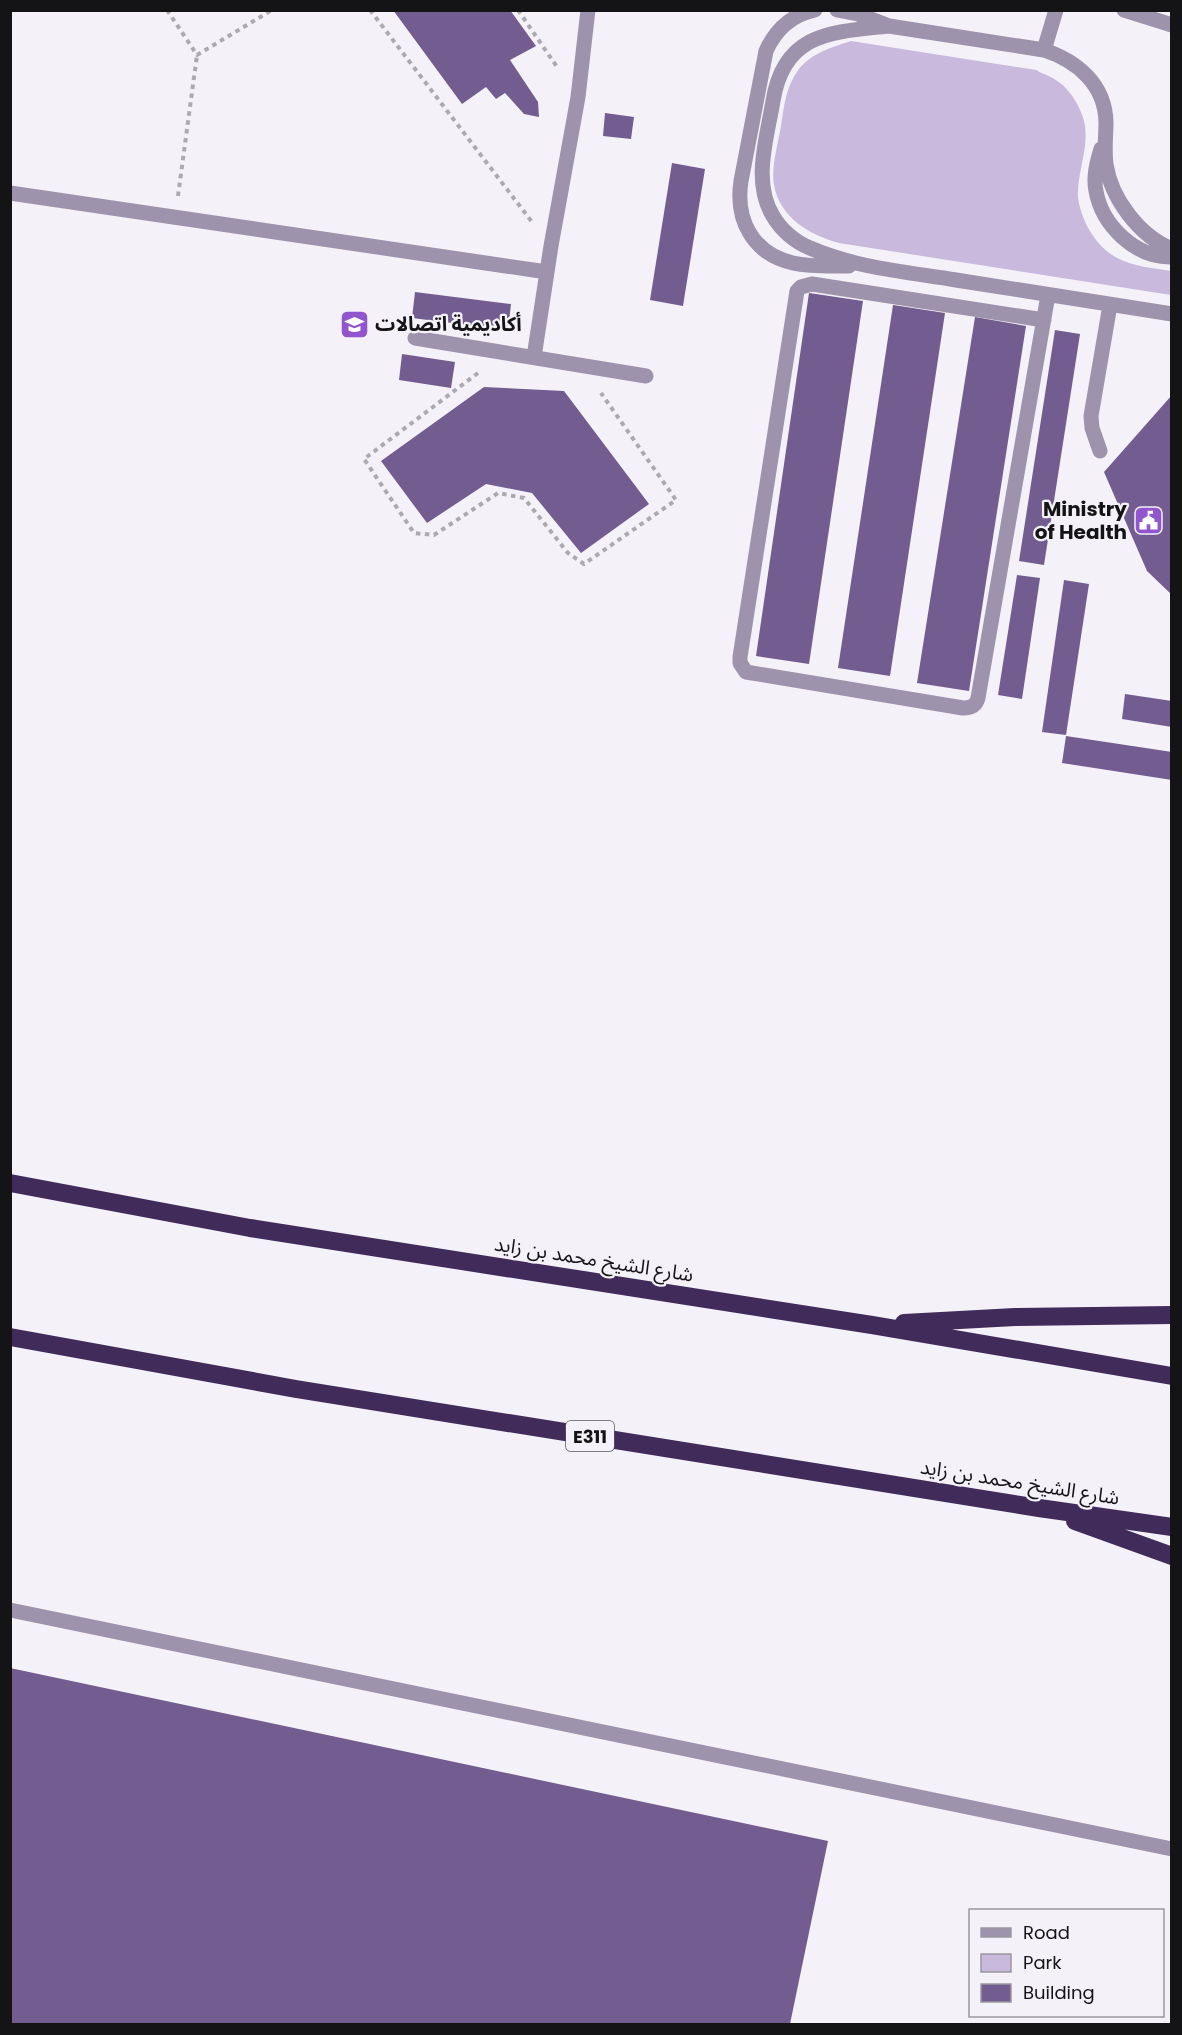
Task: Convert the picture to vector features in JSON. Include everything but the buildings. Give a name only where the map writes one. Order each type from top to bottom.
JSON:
[{"type":"highway","name":"شارع الشيخ محمد بن زايد","points":[[10,1183],[250,1228],[872,1325],[1172,1376]]},
{"type":"highway","points":[[872,1325],[1015,1317],[1172,1315]]},
{"type":"highway","name":"شارع الشيخ محمد بن زايد","points":[[10,1338],[308,1391],[1039,1508],[1172,1527]]},
{"type":"highway","points":[[1039,1508],[1172,1556]]},
{"type":"street","points":[[534,357],[578,97],[588,10]]},
{"type":"street","points":[[815,10],[790,19],[780,27],[766,51],[739,196],[744,224],[763,249],[777,258],[794,263],[817,266],[864,266],[1172,314]]},
{"type":"street","points":[[837,10],[858,14],[889,26],[1044,50],[1063,56],[1080,67],[1093,82],[1102,101],[1106,121],[1104,141],[1106,166],[1114,191],[1127,213],[1144,232],[1172,249]]},
{"type":"street","points":[[1044,50],[1056,10]]},
{"type":"street","points":[[1124,10],[1172,25]]},
{"type":"street","points":[[864,266],[809,248],[782,229],[772,215],[761,184],[762,166],[775,88],[780,73],[790,59],[816,38],[833,32],[889,26]]},
{"type":"street","points":[[752,124],[768,127]]},
{"type":"street","points":[[1104,141],[1096,165],[1095,190],[1104,215],[1119,235],[1140,250],[1172,257]]},
{"type":"street","points":[[10,193],[547,272]]},
{"type":"street","points":[[879,294],[883,269]]},
{"type":"street","points":[[1044,320],[806,284],[797,291],[740,663],[746,672],[963,708],[973,707],[976,703],[1044,320],[1048,295]]},
{"type":"street","points":[[1100,451],[1092,428],[1091,416],[1110,304]]},
{"type":"street","points":[[415,338],[646,376]]},
{"type":"street","points":[[10,1610],[1172,1849]]},
{"type":"path","points":[[167,10],[197,55],[176,218]]},
{"type":"path","points":[[197,55],[272,10]]},
{"type":"path","points":[[370,10],[551,246]]},
{"type":"path","points":[[518,10],[578,97]]},
{"type":"path","points":[[505,353],[364,459],[414,533],[434,535],[498,493],[524,498],[568,553],[584,564],[676,500],[580,365]]},
{"type":"green space","points":[[851,41],[1036,70],[1060,83],[1076,102],[1085,126],[1078,195],[1087,226],[1104,248],[1122,260],[1144,267],[1171,271],[1171,295],[839,243],[817,235],[798,223],[790,216],[777,197],[773,178],[786,96],[791,82],[804,63],[823,51]]},
{"type":"place","name":"أكاديمية اتصالات","points":[[354,324]]},
{"type":"place","name":"Ministry of Health","points":[[1148,521]]}]
